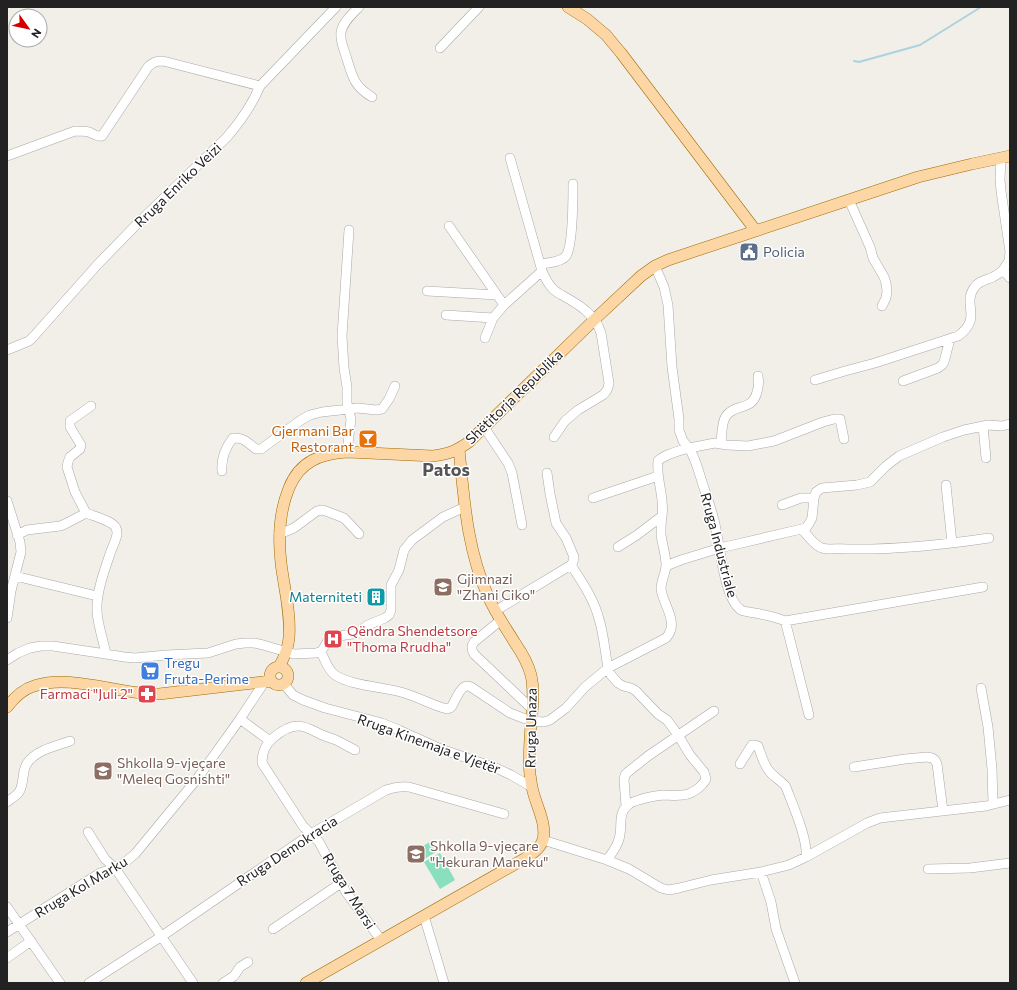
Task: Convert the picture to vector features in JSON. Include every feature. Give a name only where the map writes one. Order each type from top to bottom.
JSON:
[{"type":"main road","points":[[568,7],[587,19],[606,35],[756,231]]},
{"type":"main road","name":"Shëtitorja Republika","points":[[280,667],[288,644],[289,629],[281,563],[279,534],[281,515],[283,505],[292,483],[304,466],[324,455],[334,453],[347,452],[433,456],[446,454],[459,449],[484,427],[641,276],[655,266],[668,260],[918,177],[1005,157]]},
{"type":"main road","name":"Rruga Unaza","points":[[459,449],[465,507],[473,553],[484,588],[498,616],[523,655],[533,684],[529,750],[530,773],[532,787],[543,824],[542,840]]},
{"type":"main road","points":[[7,707],[20,693],[32,686],[49,683],[80,684],[141,693],[159,694],[268,681],[276,685],[281,685],[284,684],[287,679],[287,673],[280,667],[275,668],[270,672],[268,681]]},
{"type":"main road","points":[[306,983],[524,859],[536,850],[542,840]]},
{"type":"street","name":"Rruga Enriko Veizi","points":[[7,350],[29,341],[98,264],[227,137],[242,119],[256,96],[260,86],[336,7]]},
{"type":"street","points":[[359,7],[345,23],[341,32],[341,40],[352,75],[359,88],[372,97]]},
{"type":"street","points":[[440,48],[479,7]]},
{"type":"street","points":[[7,156],[75,131],[89,132],[99,137],[102,136],[148,67],[157,61],[163,61],[260,86]]},
{"type":"street","points":[[815,380],[845,370],[876,363],[950,339],[964,332],[970,321],[970,300],[973,288],[977,284],[998,275],[1009,261],[1010,252],[1000,179],[1005,157]]},
{"type":"street","points":[[510,158],[541,268],[548,284],[554,290],[578,305],[595,319],[601,333],[609,383],[607,392],[604,395],[578,410],[565,421],[554,437]]},
{"type":"street","points":[[485,338],[493,318],[504,305],[541,268],[567,255],[571,237],[573,184]]},
{"type":"street","points":[[849,200],[886,283],[886,298],[882,306]]},
{"type":"street","points":[[449,226],[504,305]]},
{"type":"street","points":[[347,452],[351,419],[346,397],[347,387],[342,336],[349,230]]},
{"type":"street","name":"Rruga Industriale","points":[[655,266],[667,296],[672,367],[679,419],[679,430],[683,441],[692,453],[699,471],[714,520],[727,584],[732,599],[741,610],[774,617],[785,621],[983,587]]},
{"type":"street","points":[[1003,270],[1010,278]]},
{"type":"street","points":[[427,291],[497,295]]},
{"type":"street","points":[[446,315],[493,318]]},
{"type":"street","points":[[903,381],[938,368],[942,365],[950,339]]},
{"type":"street","points":[[722,444],[723,422],[726,416],[730,412],[750,404],[754,400],[759,386],[758,376]]},
{"type":"street","points":[[222,471],[222,458],[226,449],[234,438],[239,437],[256,450],[262,449],[301,420],[322,412],[348,408],[382,409],[395,386]]},
{"type":"street","points":[[91,406],[70,421],[70,426],[81,445],[80,449],[70,457],[67,467],[75,492],[86,513],[109,522],[114,525],[117,530],[117,535],[106,565],[98,596],[96,612],[98,626],[103,637],[106,654]]},
{"type":"street","points":[[321,652],[332,672],[335,675],[347,680],[401,692],[447,709],[452,706],[461,690],[467,686],[471,687],[503,709],[531,721],[544,722],[550,720],[571,703],[585,687],[608,668],[666,638],[672,628],[671,619],[661,588],[666,566],[662,534],[663,502],[658,476],[658,462],[660,459],[689,448],[709,444],[748,446],[774,441],[823,422],[837,419],[840,419],[844,439]]},
{"type":"street","points":[[666,566],[720,548],[767,536],[802,530],[806,528],[810,522],[816,492],[822,488],[857,486],[870,482],[900,456],[943,437],[964,430],[988,425],[1002,426],[1010,424]]},
{"type":"street","points":[[983,426],[986,458]]},
{"type":"street","points":[[484,427],[508,463],[512,473],[522,525]]},
{"type":"street","points":[[532,708],[474,654],[472,645],[498,616],[571,565],[573,562],[574,556],[566,538],[556,523],[547,473]]},
{"type":"street","points":[[593,498],[658,476]]},
{"type":"street","points":[[946,485],[952,544]]},
{"type":"street","points":[[782,505],[801,498],[814,498]]},
{"type":"street","points":[[7,501],[20,542],[21,552],[11,590],[7,618]]},
{"type":"street","points":[[7,660],[30,648],[41,646],[53,646],[135,658],[208,653],[236,644],[245,643],[263,645],[294,654],[321,652],[329,639],[357,633],[368,625],[385,618],[389,614],[391,610],[391,585],[398,570],[402,556],[408,545],[412,540],[443,516],[465,507]]},
{"type":"street","points":[[279,534],[294,528],[317,512],[323,510],[344,518],[359,534]]},
{"type":"street","points":[[18,535],[26,530],[60,526],[86,513]]},
{"type":"street","points":[[618,547],[662,516]]},
{"type":"street","points":[[802,530],[822,548],[858,549],[952,544],[989,538]]},
{"type":"street","points":[[571,565],[589,594],[596,609],[600,620],[608,668],[614,679],[623,686],[636,691],[658,714],[667,720],[690,755],[706,775],[704,784],[688,794],[647,798],[630,803],[626,806],[620,817],[620,837],[618,844],[607,860]]},
{"type":"street","points":[[15,576],[98,596]]},
{"type":"street","points":[[785,621],[809,715]]},
{"type":"street","name":"Rruga Kol Marku","points":[[7,932],[100,873],[115,868],[135,854],[197,779],[268,681]]},
{"type":"street","name":"Rruga Kinemaja e Vjetër","points":[[284,684],[293,695],[303,700],[325,708],[382,723],[441,748],[496,768],[532,787]]},
{"type":"street","points":[[981,688],[988,726],[992,769],[993,804]]},
{"type":"street","points":[[626,806],[625,776],[648,756],[714,711]]},
{"type":"street","points":[[240,720],[270,741]]},
{"type":"street","name":"Rruga 7 Marsi","points":[[355,750],[307,728],[299,726],[291,727],[284,730],[265,747],[262,755],[262,763],[303,826],[320,842],[341,883],[381,940]]},
{"type":"street","points":[[7,802],[19,791],[27,763],[33,757],[38,753],[70,741]]},
{"type":"street","points":[[740,764],[752,745],[758,746],[770,773],[786,787],[802,832],[807,851],[806,857]]},
{"type":"street","points":[[854,768],[904,759],[932,758],[937,764],[943,811]]},
{"type":"street","name":"Rruga Demokracia","points":[[89,983],[162,936],[311,834],[386,790],[394,787],[409,787],[504,814]]},
{"type":"street","points":[[542,840],[607,860],[629,869],[661,888],[669,890],[711,880],[761,872],[789,865],[867,823],[880,818],[986,806],[1010,800]]},
{"type":"street","points":[[88,832],[106,860],[115,868],[193,983]]},
{"type":"street","points":[[928,869],[970,868],[1010,863]]},
{"type":"street","points":[[761,872],[771,902],[776,929],[795,983]]},
{"type":"street","points":[[273,929],[341,883]]},
{"type":"street","points":[[7,907],[60,983]]},
{"type":"street","points":[[424,916],[444,983]]},
{"type":"street","points":[[7,958],[31,941]]},
{"type":"street","points":[[223,983],[234,976],[240,967],[248,962]]},
{"type":"green space","points":[[433,840],[439,850],[423,860],[417,850]]},
{"type":"green space","points":[[440,853],[455,880],[440,889],[424,862]]},
{"type":"waterway","points":[[854,61],[859,62],[920,45],[981,7]]},
{"type":"place","name":"Policia","points":[[749,252]]},
{"type":"place","name":"Gjermani Bar Restorant","points":[[368,439]]},
{"type":"place","name":"Gjimnazi \"Zhani Ciko\"","points":[[443,587]]},
{"type":"place","name":"Materniteti","points":[[376,597]]},
{"type":"place","name":"Qëndra Shendetsore \"Thoma Rrudha\"","points":[[333,639]]},
{"type":"place","name":"Tregu Fruta-Perime","points":[[150,671]]},
{"type":"place","name":"Farmaci \"Juli 2\"","points":[[147,694]]},
{"type":"place","name":"Shkolla 9-vjeçare \"Meleq Gosnishti\"","points":[[103,771]]},
{"type":"place","name":"Shkolla 9-vjeçare \"Hekuran Maneku\"","points":[[416,854]]},
{"type":"district","name":"Patos","points":[[446,470]]}]
